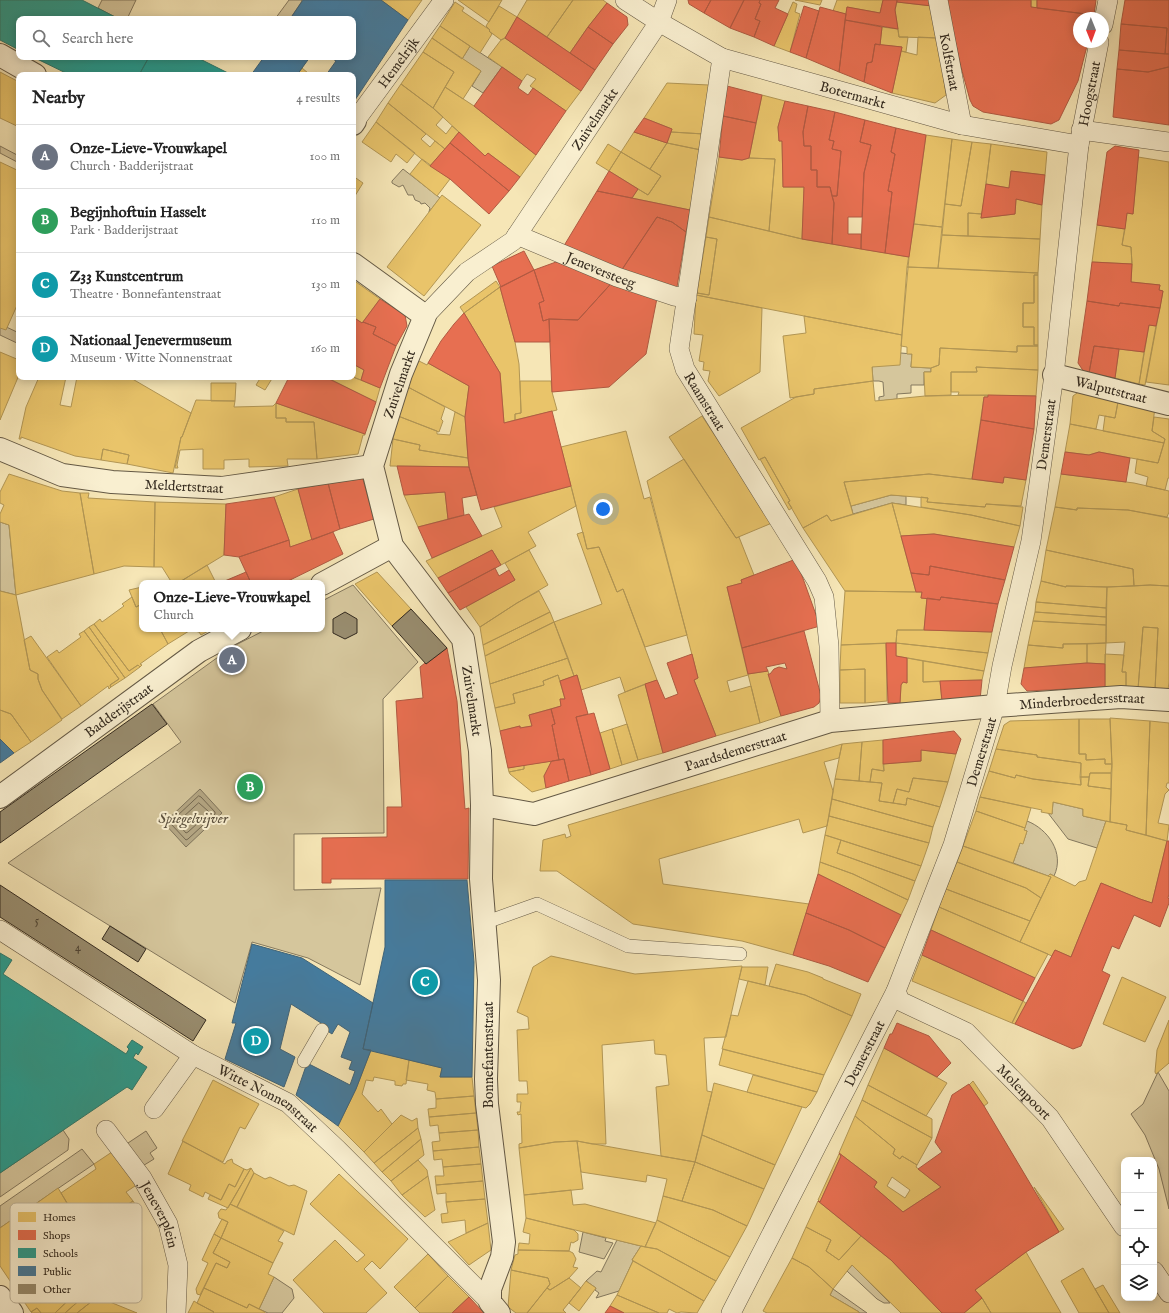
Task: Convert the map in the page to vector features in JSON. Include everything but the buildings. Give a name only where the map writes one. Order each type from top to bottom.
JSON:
[{"type":"street","name":"Hemelrijk","points":[[356,119],[444,0]]},
{"type":"street","points":[[625,0],[659,22],[667,0]]},
{"type":"street","name":"Kolfstraat","points":[[938,0],[962,125]]},
{"type":"street","points":[[1106,12],[1108,0]]},
{"type":"street","name":"Botermarkt","points":[[659,22],[722,58],[962,125],[1080,137],[1169,142]]},
{"type":"street","name":"Zuivelmarkt","points":[[482,805],[480,751],[463,639],[392,546],[372,466],[401,374],[424,316],[467,272],[513,241],[517,236],[659,22]]},
{"type":"street","name":"Hoogstraat","points":[[1080,137],[1099,48]]},
{"type":"street","points":[[0,55],[30,72]]},
{"type":"street","name":"Raamstraat","points":[[722,58],[679,349],[685,369],[817,581],[824,597],[829,646],[830,721]]},
{"type":"street","name":"Demerstraat","points":[[731,1313],[896,991],[953,845],[995,706],[1002,666],[1031,541],[1054,375],[1080,137]]},
{"type":"street","name":"Jeneversteeg","points":[[517,236],[617,277],[674,296],[687,298]]},
{"type":"street","points":[[356,266],[424,316]]},
{"type":"street","name":"Walputstraat","points":[[1054,375],[1169,404]]},
{"type":"street","name":"Meldertstraat","points":[[0,449],[62,475],[112,482],[222,488],[372,466]]},
{"type":"street","points":[[325,582],[392,546]]},
{"type":"street","name":"Badderijstraat","points":[[0,797],[199,651],[234,632]]},
{"type":"street","name":"Minderbroedersstraat","points":[[995,706],[1121,697],[1169,700]]},
{"type":"street","name":"Paardsdemerstraat","points":[[482,805],[534,814],[830,721],[995,706]]},
{"type":"street","name":"Bonnefantenstraat","points":[[482,805],[481,879],[489,980],[486,1079],[487,1104],[504,1242],[502,1257],[490,1289],[495,1307]]},
{"type":"street","name":"Witte Nonnenstraat","points":[[0,930],[193,1055],[290,1098],[338,1150],[495,1307]]},
{"type":"street","name":"Molenpoort","points":[[896,991],[900,1001],[966,1032],[1050,1118],[1121,1223]]},
{"type":"street","points":[[154,1109],[193,1055]]},
{"type":"street","name":"Jeneverplein","points":[[106,1130],[142,1178],[168,1224],[178,1265],[176,1313]]},
{"type":"street","points":[[1157,1275],[1169,1293]]},
{"type":"street","points":[[0,1297],[12,1313]]},
{"type":"lane","points":[[484,923],[537,904],[628,946],[740,954]]},
{"type":"lane","points":[[304,1062],[322,1030]]},
{"type":"shaded area","points":[[102,0],[136,0],[128,16],[113,16],[98,8]]},
{"type":"shaded area","points":[[289,0],[302,1],[292,16],[277,16]]},
{"type":"shaded area","points":[[470,46],[502,67],[483,93],[472,86],[481,71],[462,59]]},
{"type":"shaded area","points":[[0,146],[16,154],[16,161],[0,153]]},
{"type":"shaded area","points":[[403,169],[440,198],[429,212],[430,208],[425,203],[421,204],[415,200],[413,195],[408,195],[403,185],[399,187],[392,183],[392,181]]},
{"type":"shaded area","points":[[0,324],[16,332],[16,343],[0,335]]},
{"type":"shaded area","points":[[901,353],[912,354],[911,367],[931,368],[931,372],[924,372],[924,385],[911,385],[911,393],[897,394],[897,399],[879,401],[879,397],[884,396],[883,382],[873,381],[872,367]]},
{"type":"shaded area","points":[[891,495],[906,496],[906,505],[892,503],[853,514],[851,506]]},
{"type":"shaded area","points":[[0,522],[9,525],[16,595],[0,591]]},
{"type":"shaded area","points":[[353,585],[418,662],[383,699],[384,833],[294,834],[294,890],[381,888],[360,985],[308,958],[252,942],[235,1003],[8,863],[181,742],[153,704],[232,647],[261,632],[325,632],[325,599]]},
{"type":"shaded area","points":[[1053,802],[1083,809],[1083,816],[1106,821],[1097,848],[1068,839],[1048,813],[1052,814]]},
{"type":"shaded area","points":[[1027,821],[1042,830],[1048,836],[1056,851],[1057,867],[1054,876],[1050,874],[1048,876],[1013,863],[1020,843],[1023,843],[1027,831],[1024,830]]},
{"type":"shaded area","points":[[1158,1072],[1169,1091],[1169,1209],[1157,1164],[1157,1157],[1154,1157],[1145,1135],[1131,1114],[1143,1104]]},
{"type":"shaded area","points":[[63,1130],[69,1139],[68,1150],[0,1197],[0,1173]]},
{"type":"shaded area","points":[[146,1131],[157,1148],[150,1153],[154,1159],[141,1167],[125,1145]]},
{"type":"shaded area","points":[[82,1149],[94,1164],[37,1203],[10,1203],[10,1221],[0,1228],[0,1206]]},
{"type":"shaded area","points":[[583,1232],[606,1238],[605,1241],[613,1243],[604,1259],[579,1252]]},
{"type":"shaded area","points":[[617,1240],[641,1246],[632,1260],[633,1261],[619,1291],[596,1298],[599,1293],[595,1290],[596,1288],[586,1281],[597,1271],[601,1272]]},
{"type":"shaded area","points":[[852,1265],[890,1303],[884,1303],[877,1299],[847,1271]]},
{"type":"shaded area","points":[[274,1277],[292,1289],[294,1298],[282,1313],[268,1313],[259,1309]]},
{"type":"shaded area","points":[[833,1289],[867,1313],[859,1313],[830,1295]]},
{"type":"water","name":"Spiegelvijver","points":[[200,789],[222,813],[186,847],[164,823]]},
{"type":"place","name":"Onze-Lieve-Vrouwkapel","points":[[232,660]]},
{"type":"place","name":"Begijnhoftuin Hasselt","points":[[250,787]]},
{"type":"place","name":"Z33 Kunstcentrum","points":[[425,982]]},
{"type":"place","name":"Nationaal Jenevermuseum","points":[[256,1041]]}]
